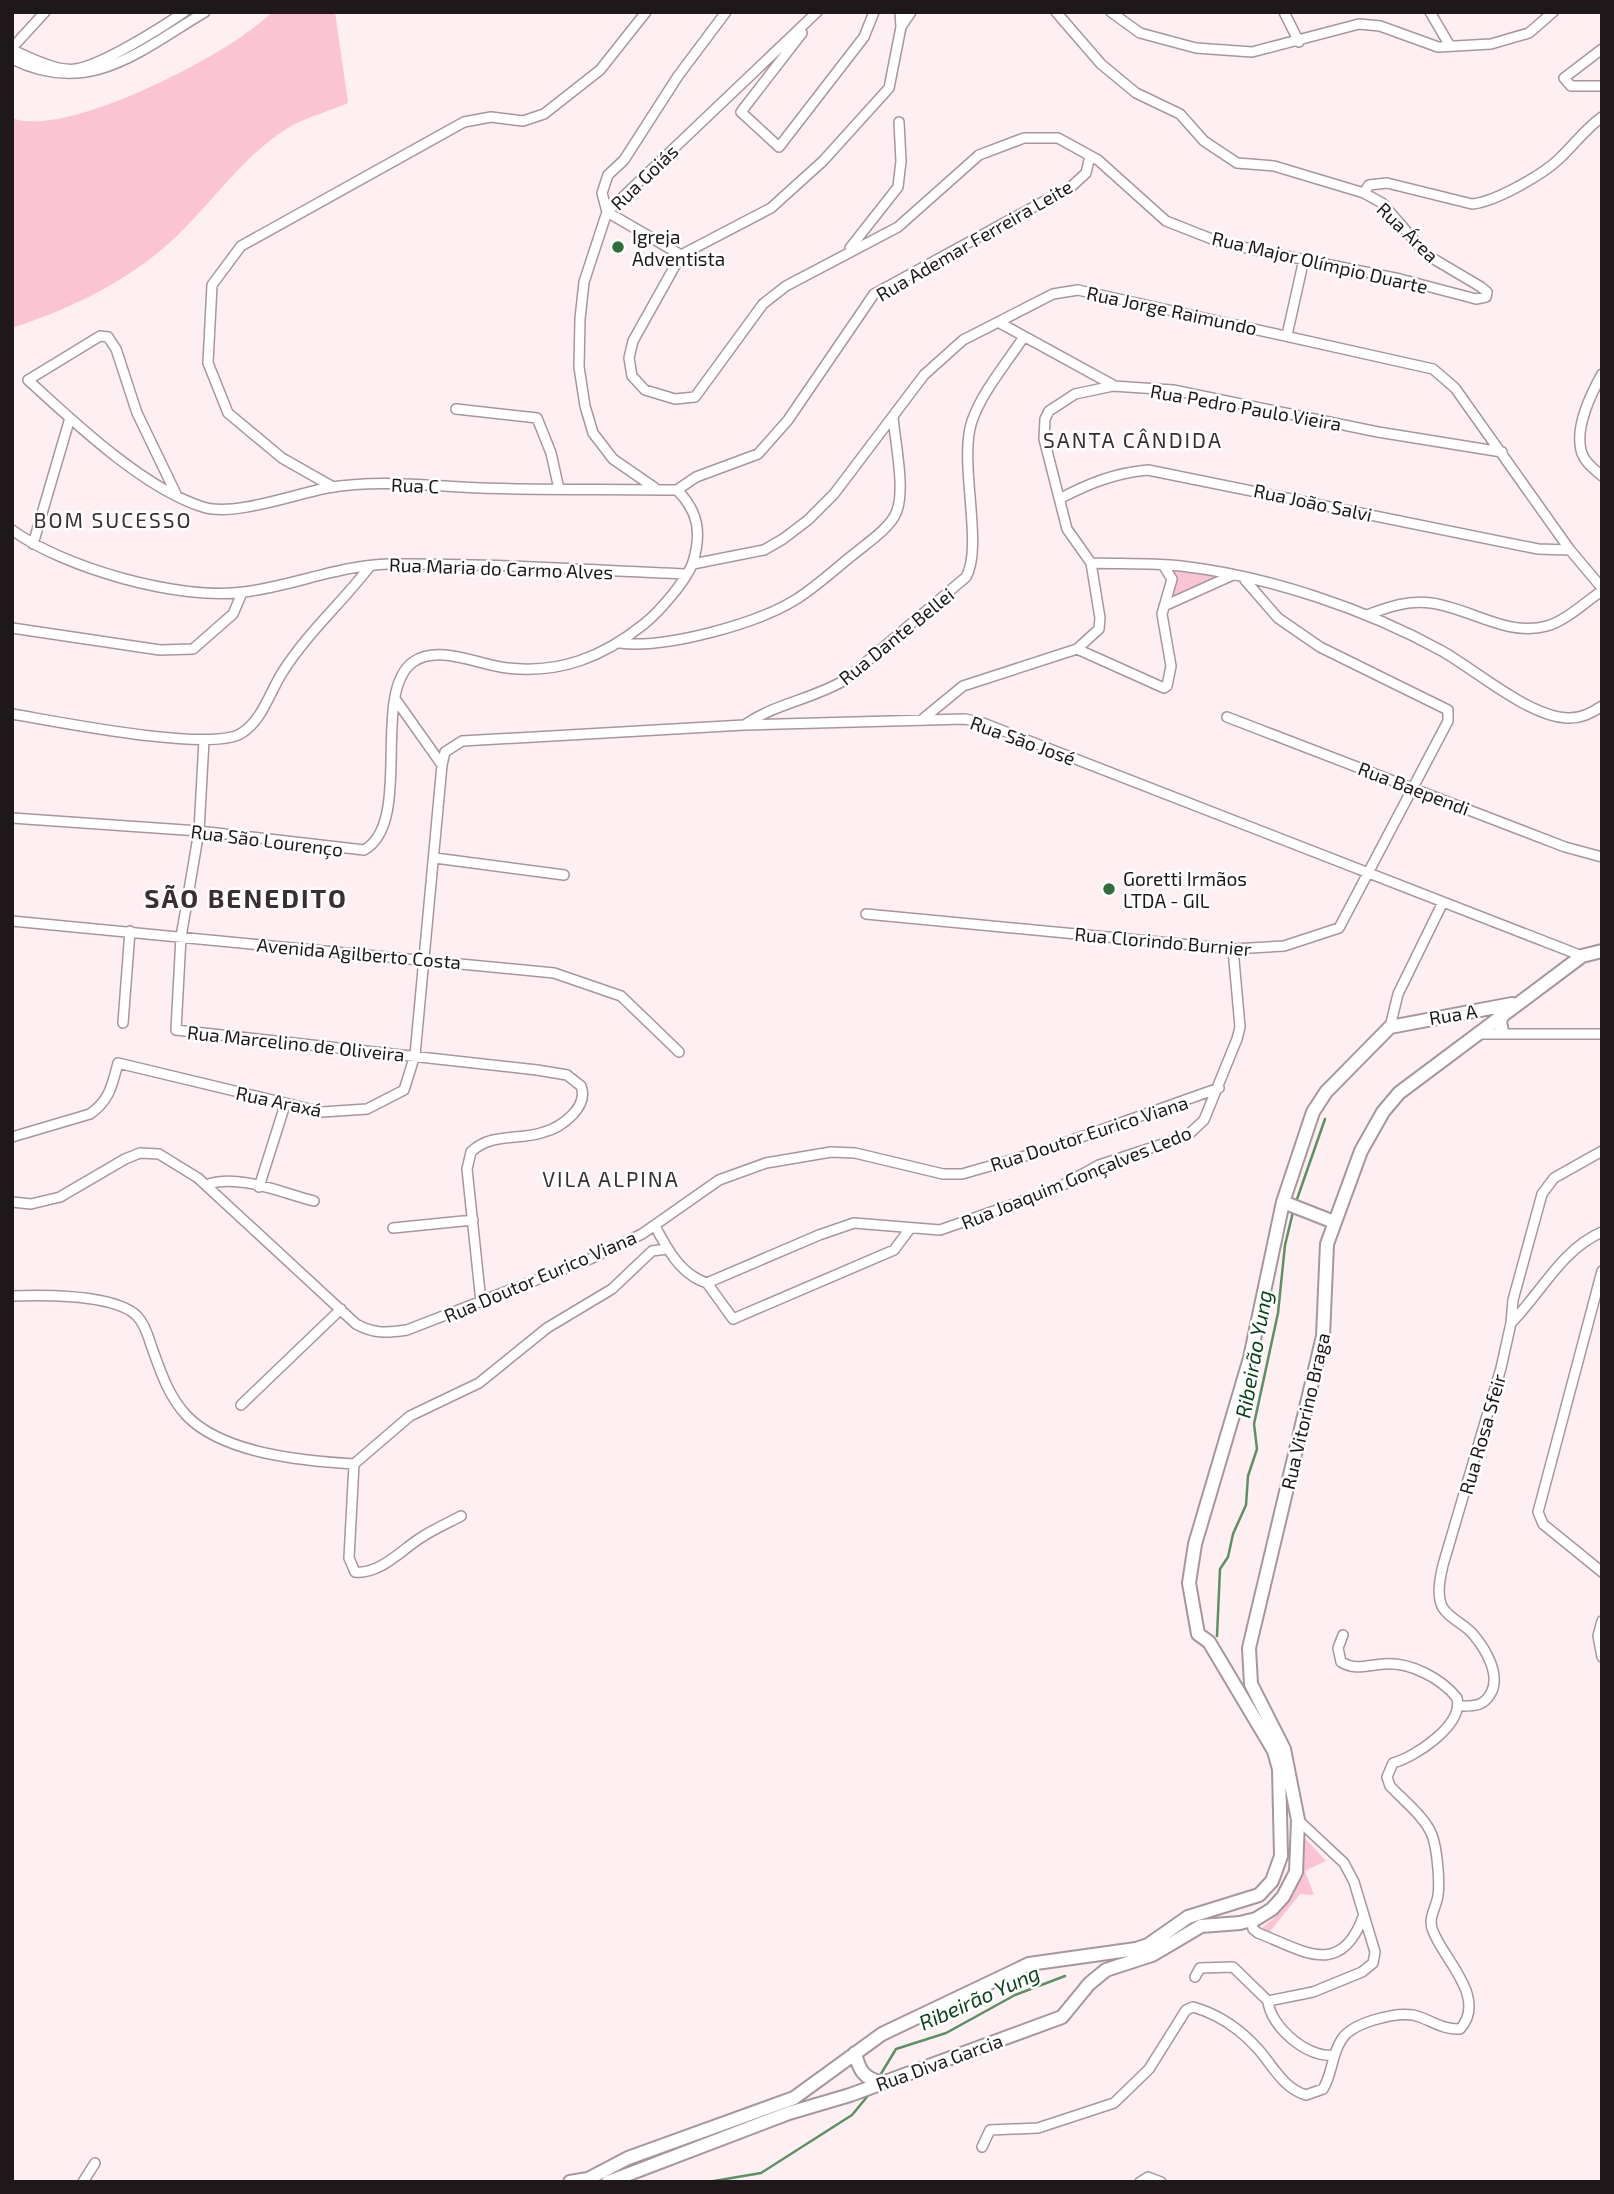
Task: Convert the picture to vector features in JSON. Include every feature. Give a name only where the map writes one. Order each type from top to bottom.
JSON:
[{"type":"main road","name":"Rua Vitorino Braga","points":[[1252,1920],[1278,1903],[1296,1872],[1298,1820],[1284,1749],[1251,1684],[1249,1648],[1323,1336],[1325,1261],[1334,1222],[1361,1152],[1383,1112],[1399,1093],[1582,956],[1602,951]]},
{"type":"main road","name":"Rua A","points":[[1390,1027],[1516,1003]]},
{"type":"main road","points":[[1479,1009],[1485,1026]]},
{"type":"main road","points":[[1502,1032],[1500,1022],[1503,1013]]},
{"type":"main road","points":[[1252,1920],[1259,1895],[1277,1871],[1282,1847],[1279,1769],[1274,1751],[1259,1725],[1209,1642],[1198,1634],[1189,1583],[1195,1544],[1250,1359],[1286,1203],[1319,1103],[1390,1027]]},
{"type":"main road","points":[[1286,1203],[1334,1222]]},
{"type":"main road","points":[[570,2182],[587,2179],[628,2158],[794,2098],[882,2034],[1029,1964],[1127,1952],[1148,1945],[1188,1917],[1259,1895]]},
{"type":"main road","name":"Rua Diva Garcia","points":[[608,2182],[789,2113],[1062,2017],[1089,1984],[1106,1970],[1153,1955],[1192,1929],[1252,1920]]},
{"type":"main road","points":[[855,2053],[860,2070],[872,2084]]},
{"type":"street","points":[[45,12],[12,49],[43,63],[75,69],[154,37],[205,12]]},
{"type":"street","points":[[12,60],[41,71],[78,75],[115,67],[184,12]]},
{"type":"street","points":[[333,487],[282,458],[228,413],[208,363],[212,285],[241,246],[464,122],[491,117],[523,121],[544,114],[600,70],[646,12]]},
{"type":"street","points":[[726,12],[678,76],[624,160],[608,175],[602,193],[607,212],[681,256],[771,208],[823,161],[889,88],[901,27],[900,12]]},
{"type":"street","points":[[815,15],[741,112],[779,147],[864,37],[874,12]]},
{"type":"street","points":[[901,27],[911,12]]},
{"type":"street","points":[[1056,12],[1101,64],[1136,93],[1180,114],[1204,141],[1237,163],[1274,166],[1364,193],[1369,185],[1387,183],[1472,204],[1481,203],[1557,162],[1588,126],[1602,117]]},
{"type":"street","points":[[1111,12],[1140,33],[1196,48],[1252,52],[1299,42],[1359,24],[1380,26],[1438,47],[1491,44],[1529,33],[1553,12]]},
{"type":"street","points":[[1284,12],[1299,42]]},
{"type":"street","points":[[1430,12],[1450,47]]},
{"type":"street","name":"Rua Goiás","points":[[658,489],[613,459],[593,433],[585,406],[579,367],[584,282],[607,212],[815,15]]},
{"type":"street","points":[[1602,49],[1564,78],[1571,86],[1602,86]]},
{"type":"street","points":[[847,252],[898,187],[900,122]]},
{"type":"street","name":"Rua Major Olímpio Duarte","points":[[681,256],[633,341],[629,358],[632,376],[645,390],[676,399],[695,397],[763,304],[786,286],[898,227],[979,155],[1024,138],[1058,138],[1090,156],[1166,221],[1222,243],[1400,279],[1476,299],[1483,300],[1487,292]]},
{"type":"street","name":"Rua Ademar Ferreira Leite","points":[[677,490],[696,477],[758,454],[788,420],[874,294],[1072,186],[1086,173],[1090,156]]},
{"type":"street","name":"Rua Área","points":[[1364,193],[1382,203],[1427,255],[1487,292]]},
{"type":"street","points":[[1287,335],[1304,260]]},
{"type":"street","name":"Rua Jorge Raimundo","points":[[692,564],[764,550],[791,533],[834,494],[924,375],[963,340],[1053,294],[1078,290],[1433,369],[1455,388],[1570,551],[1602,589]]},
{"type":"street","points":[[998,322],[1113,386]]},
{"type":"street","name":"Rua C","points":[[177,496],[137,413],[116,349],[108,337],[100,335],[28,380],[70,418],[157,486],[177,496],[205,508],[232,509],[333,487],[374,484],[658,489]]},
{"type":"street","name":"Rua Dante Bellei","points":[[744,725],[764,711],[828,690],[845,680],[966,577],[972,558],[968,446],[972,421],[1023,338]]},
{"type":"street","points":[[1602,374],[1586,410],[1580,442],[1585,460],[1602,476]]},
{"type":"street","name":"Rua Pedro Paulo Vieira","points":[[1077,649],[1099,629],[1100,618],[1091,563],[1067,529],[1044,439],[1045,419],[1056,404],[1065,398],[1113,386],[1173,390],[1378,432],[1502,452]]},
{"type":"street","points":[[456,409],[537,418],[551,453],[559,489]]},
{"type":"street","points":[[620,643],[655,645],[678,640],[782,607],[862,548],[892,520],[898,510],[899,478],[893,417]]},
{"type":"street","points":[[33,544],[70,418]]},
{"type":"street","name":"Rua João Salvi","points":[[1061,498],[1097,480],[1122,472],[1148,470],[1538,549],[1570,551]]},
{"type":"street","points":[[442,765],[396,700],[402,675],[414,661],[427,656],[443,655],[507,668],[545,669],[593,657],[620,643],[657,613],[692,564],[698,527],[697,516],[691,504],[677,490],[658,489]]},
{"type":"street","name":"Rua Maria do Carmo Alves","points":[[12,530],[33,544],[155,587],[186,593],[242,593],[370,566],[424,565],[686,574]]},
{"type":"street","points":[[1091,563],[1163,565],[1266,582],[1367,615],[1440,650],[1536,710],[1569,719],[1602,706]]},
{"type":"street","points":[[924,718],[963,686],[1077,649],[1164,688],[1167,686],[1171,666],[1161,624],[1172,579],[1163,565]]},
{"type":"street","points":[[12,714],[204,740],[232,737],[249,727],[300,645],[370,566]]},
{"type":"street","points":[[1164,606],[1194,590],[1233,575]]},
{"type":"street","name":"Rua Clorindo Burnier","points":[[866,914],[1233,949],[1277,948],[1339,928],[1448,721],[1448,710],[1327,652],[1278,618],[1245,580]]},
{"type":"street","points":[[1367,615],[1394,605],[1433,603],[1517,629],[1534,629],[1550,625],[1602,589]]},
{"type":"street","points":[[12,628],[160,650],[193,649],[233,614],[242,593]]},
{"type":"street","name":"Rua São Lourenço","points":[[12,818],[199,831],[356,851],[373,845],[384,823],[389,798],[396,700]]},
{"type":"street","name":"Rua São José","points":[[442,765],[445,752],[462,741],[744,725],[951,717],[983,723],[1582,956]]},
{"type":"street","name":"Rua Baependi","points":[[1227,717],[1565,847],[1602,857]]},
{"type":"street","points":[[181,937],[199,831],[204,740]]},
{"type":"street","name":"Rua Araxá","points":[[12,1137],[90,1114],[107,1100],[118,1063],[322,1112],[367,1109],[404,1090],[415,1055],[442,765]]},
{"type":"street","points":[[435,858],[564,875]]},
{"type":"street","points":[[1390,1027],[1395,1005],[1443,902]]},
{"type":"street","name":"Avenida Agilberto Costa","points":[[12,921],[554,973],[593,984],[621,996],[679,1052]]},
{"type":"street","points":[[123,1023],[130,931]]},
{"type":"street","name":"Rua Marcelino de Oliveira","points":[[181,937],[176,1030],[415,1055],[567,1075],[579,1083],[583,1092],[578,1107],[552,1129],[492,1140],[471,1152],[467,1169],[473,1220]]},
{"type":"street","points":[[1219,1088],[1240,1027],[1233,949]]},
{"type":"street","points":[[1395,1005],[1411,1021]]},
{"type":"street","points":[[1485,1026],[1502,1032]]},
{"type":"street","points":[[1475,1035],[1502,1032],[1546,1037],[1602,1034]]},
{"type":"street","name":"Rua Doutor Eurico Viana","points":[[12,1202],[32,1204],[60,1197],[125,1159],[149,1152],[191,1172],[356,1324],[371,1332],[386,1333],[407,1331],[590,1259],[642,1234],[719,1180],[766,1163],[831,1152],[855,1153],[943,1174],[962,1174],[1039,1152],[1219,1088]]},
{"type":"street","name":"Rua Joaquim Gonçalves Ledo","points":[[707,1283],[819,1235],[854,1223],[909,1230],[940,1230],[1003,1210],[1054,1190],[1099,1165],[1187,1136],[1204,1120],[1219,1088]]},
{"type":"street","points":[[259,1187],[285,1105]]},
{"type":"street","name":"Rua Rosa Sfeir","points":[[1459,1706],[1477,1707],[1486,1702],[1494,1684],[1494,1676],[1482,1646],[1471,1632],[1443,1608],[1441,1576],[1502,1368],[1513,1300],[1546,1185],[1602,1151]]},
{"type":"street","points":[[206,1185],[216,1181],[235,1181],[314,1201]]},
{"type":"street","points":[[393,1228],[473,1220],[481,1303]]},
{"type":"street","points":[[655,1226],[667,1248],[695,1279],[707,1283],[733,1319],[894,1250],[909,1230]]},
{"type":"street","points":[[1511,1323],[1568,1255],[1590,1237],[1602,1232]]},
{"type":"street","points":[[642,1234],[652,1251]]},
{"type":"street","points":[[461,1516],[421,1537],[390,1560],[368,1571],[355,1572],[349,1558],[354,1464],[410,1416],[479,1383],[547,1328],[612,1289],[652,1251],[667,1248]]},
{"type":"street","points":[[1602,1271],[1538,1512],[1543,1524],[1602,1572]]},
{"type":"street","points":[[12,1296],[89,1300],[127,1308],[141,1322],[173,1398],[188,1417],[217,1437],[263,1452],[354,1464]]},
{"type":"street","points":[[240,1405],[341,1309]]},
{"type":"street","points":[[1602,1621],[1598,1636],[1602,1657]]},
{"type":"street","points":[[982,2147],[990,2130],[1038,2128],[1114,2103],[1149,2068],[1186,2010],[1194,2007],[1214,2013],[1245,2036],[1279,2076],[1299,2093],[1314,2095],[1323,2089],[1329,2077],[1332,2054],[1349,2030],[1394,2015],[1412,2015],[1447,2029],[1460,2029],[1468,2016],[1465,1992],[1457,1970],[1434,1935],[1430,1923],[1438,1898],[1433,1837],[1390,1786],[1387,1777],[1393,1763],[1424,1748],[1452,1719],[1459,1706],[1452,1692],[1439,1681],[1409,1667],[1382,1664],[1352,1668],[1341,1662],[1338,1648],[1343,1635]]},
{"type":"street","points":[[1268,2001],[1313,1992],[1368,1967],[1375,1952],[1354,1882],[1344,1863],[1298,1820]]},
{"type":"street","points":[[1252,1920],[1253,1929],[1258,1933],[1318,1957],[1339,1951],[1350,1942],[1356,1936],[1363,1917]]},
{"type":"street","points":[[1195,1977],[1200,1968],[1233,1967],[1268,2001],[1269,2011],[1295,2042],[1325,2056],[1332,2054]]},
{"type":"street","points":[[83,2182],[94,2163]]},
{"type":"street","points":[[1140,2182],[1148,2177],[1161,2182]]},
{"type":"shaded area","points":[[272,12],[335,12],[348,103],[293,125],[277,135],[247,161],[178,235],[141,266],[79,302],[12,328],[12,118],[37,121],[70,116],[108,105],[148,88],[223,49]]},
{"type":"shaded area","points":[[1171,569],[1220,574],[1220,578],[1172,596]]},
{"type":"shaded area","points":[[1305,1838],[1326,1861],[1305,1871],[1314,1895],[1300,1894],[1268,1934],[1260,1929],[1283,1909],[1295,1890],[1302,1839]]},
{"type":"waterway","name":"Ribeirão Yung","points":[[1296,1202],[1325,1119]]},
{"type":"waterway","name":"Ribeirão Yung","points":[[1217,1636],[1220,1569],[1228,1557],[1233,1534],[1246,1505],[1248,1476],[1257,1449],[1254,1424],[1278,1313],[1285,1245],[1293,1212]]},
{"type":"waterway","name":"Ribeirão Yung","points":[[879,2077],[896,2049],[946,2033],[1015,1995],[1065,1976]]},
{"type":"waterway","name":"Ribeirão Yung","points":[[708,2182],[761,2173],[852,2115],[871,2092]]},
{"type":"place","name":"Igreja Adventista","points":[[618,247]]},
{"type":"place","name":"Goretti Irmãos LTDA - GIL","points":[[1109,889]]},
{"type":"district","name":"SANTA CÂNDIDA","points":[[1133,439]]},
{"type":"district","name":"BOM SUCESSO","points":[[113,519]]},
{"type":"district","name":"SÃO BENEDITO","points":[[246,897]]},
{"type":"district","name":"VILA ALPINA","points":[[611,1178]]}]
